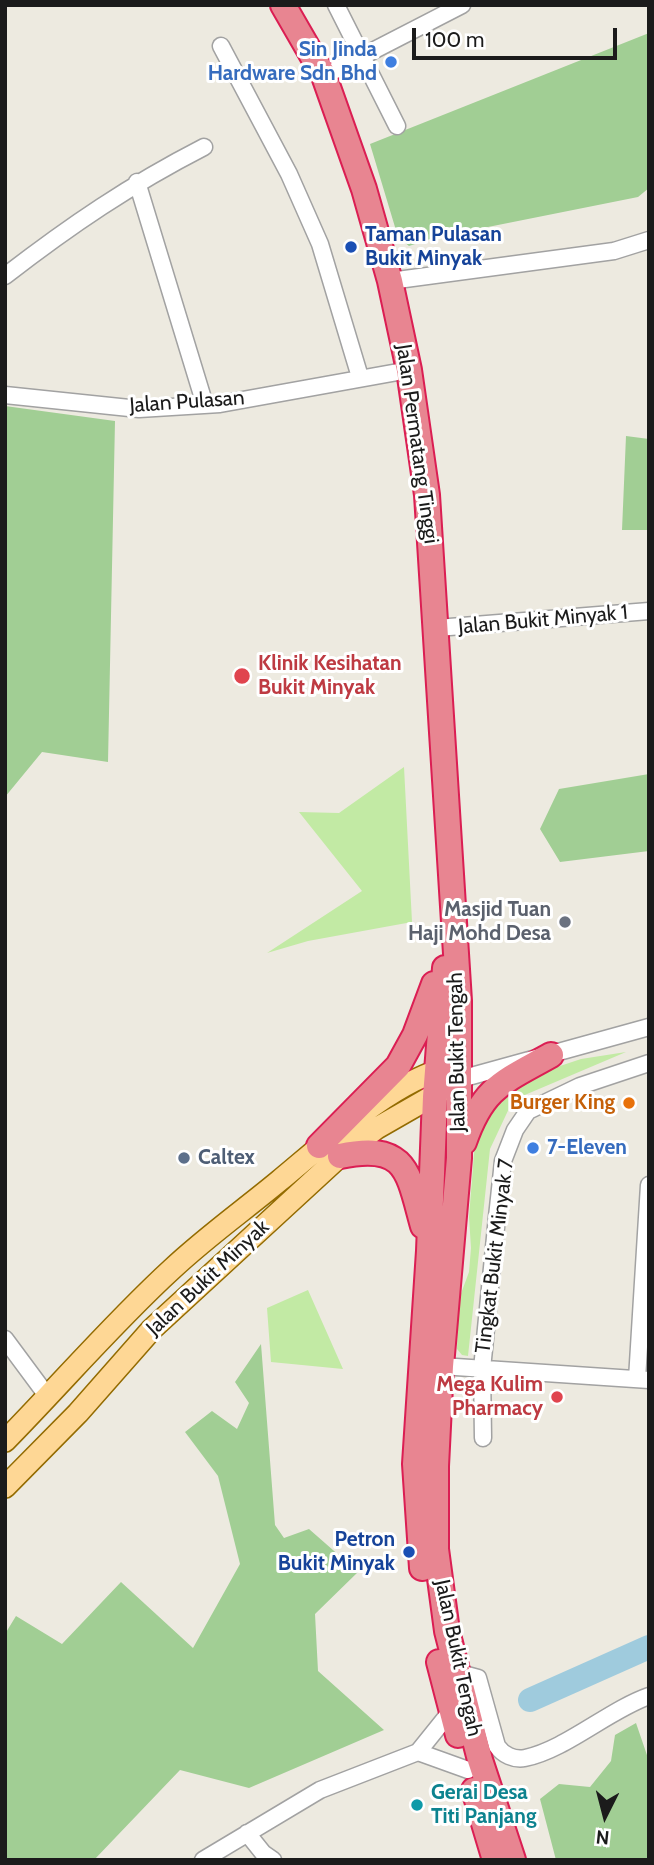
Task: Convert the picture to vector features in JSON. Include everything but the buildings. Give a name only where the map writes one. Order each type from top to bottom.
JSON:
[{"type":"highway","name":"Jalan Permatang Tinggi","points":[[283,5],[324,76],[364,189],[390,281],[409,370],[427,495],[453,905]]},
{"type":"highway","name":"Jalan Bukit Tengah","points":[[453,905],[459,1001],[451,1072],[459,1158],[441,1366],[436,1466],[436,1549],[440,1591],[460,1679],[481,1760],[513,1860]]},
{"type":"highway","points":[[330,1151],[398,1066],[407,1050],[435,981],[453,905]]},
{"type":"highway","points":[[459,1158],[474,1111],[489,1093],[551,1055]]},
{"type":"highway","name":"Jalan Bukit Tengah","points":[[451,1072],[435,1097],[415,1488],[425,1601],[451,1711],[495,1860]]},
{"type":"highway","points":[[330,1151],[380,1152],[396,1160],[409,1175],[429,1251]]},
{"type":"main road","name":"Jalan Bukit Minyak","points":[[5,1487],[78,1413],[152,1329],[330,1151],[398,1089],[451,1072]]},
{"type":"main road","name":"Jalan Bukit Minyak","points":[[5,1441],[171,1269],[330,1151],[435,1097]]},
{"type":"street","points":[[336,5],[397,126]]},
{"type":"street","points":[[324,76],[462,5]]},
{"type":"street","points":[[221,46],[289,174],[320,244],[360,377]]},
{"type":"street","points":[[5,276],[68,228],[137,182],[204,147]]},
{"type":"street","points":[[137,182],[205,405]]},
{"type":"street","points":[[390,281],[614,251],[649,240]]},
{"type":"street","name":"Jalan Pulasan","points":[[5,395],[139,409],[205,405],[409,370]]},
{"type":"street","name":"Jalan Bukit Minyak 1","points":[[437,628],[649,611]]},
{"type":"street","points":[[451,1072],[551,1055],[649,1027]]},
{"type":"street","name":"Tingkat Bukit Minyak 7","points":[[483,1438],[482,1369],[503,1161],[515,1130],[528,1111],[580,1086],[649,1063]]},
{"type":"street","points":[[441,1366],[643,1379],[649,1185]]},
{"type":"street","points":[[5,1339],[48,1397]]},
{"type":"street","points":[[460,1679],[467,1675],[478,1678],[497,1746],[501,1753],[512,1758],[525,1758],[557,1744],[649,1696]]},
{"type":"street","points":[[203,1860],[320,1790],[418,1752],[431,1740],[451,1711]]},
{"type":"street","points":[[418,1752],[468,1770]]},
{"type":"street","points":[[247,1833],[264,1858]]},
{"type":"green space","points":[[649,33],[649,188],[638,197],[433,238],[409,246],[398,237],[370,144]]},
{"type":"green space","points":[[5,406],[115,421],[108,762],[42,752],[5,797]]},
{"type":"green space","points":[[626,436],[649,439],[649,530],[622,530]]},
{"type":"green space","points":[[404,767],[412,922],[308,941],[267,953],[362,891],[299,812],[339,813]]},
{"type":"green space","points":[[649,774],[649,851],[560,862],[540,829],[559,789]]},
{"type":"green space","points":[[626,1052],[513,1100],[490,1149],[468,1356],[462,1355],[457,1349],[459,1299],[469,1272],[469,1217],[477,1116],[527,1077],[581,1059]]},
{"type":"green space","points":[[308,1290],[343,1369],[271,1362],[267,1308]]},
{"type":"green space","points":[[261,1344],[275,1525],[284,1538],[309,1529],[358,1572],[315,1614],[318,1671],[384,1730],[249,1788],[180,1770],[94,1860],[5,1860],[5,1634],[16,1616],[62,1644],[121,1582],[193,1648],[240,1564],[218,1476],[185,1432],[212,1411],[237,1429],[249,1403],[235,1382]]},
{"type":"green space","points":[[636,1723],[649,1761],[649,1860],[556,1860],[540,1799],[559,1784],[590,1787],[611,1761],[615,1735]]},
{"type":"waterway","points":[[530,1700],[649,1647]]},
{"type":"place","name":"Sin Jinda Hardware Sdn Bhd","points":[[391,62]]},
{"type":"place","name":"Taman Pulasan Bukit Minyak","points":[[351,247]]},
{"type":"place","name":"Klinik Kesihatan Bukit Minyak","points":[[242,676]]},
{"type":"place","name":"Masjid Tuan Haji Mohd Desa","points":[[565,922]]},
{"type":"place","name":"Burger King","points":[[629,1103]]},
{"type":"place","name":"7-Eleven","points":[[533,1148]]},
{"type":"place","name":"Caltex","points":[[184,1158]]},
{"type":"place","name":"Mega Kulim Pharmacy","points":[[557,1397]]},
{"type":"place","name":"Petron Bukit Minyak","points":[[409,1552]]},
{"type":"place","name":"Gerai Desa Titi Panjang","points":[[417,1805]]}]
